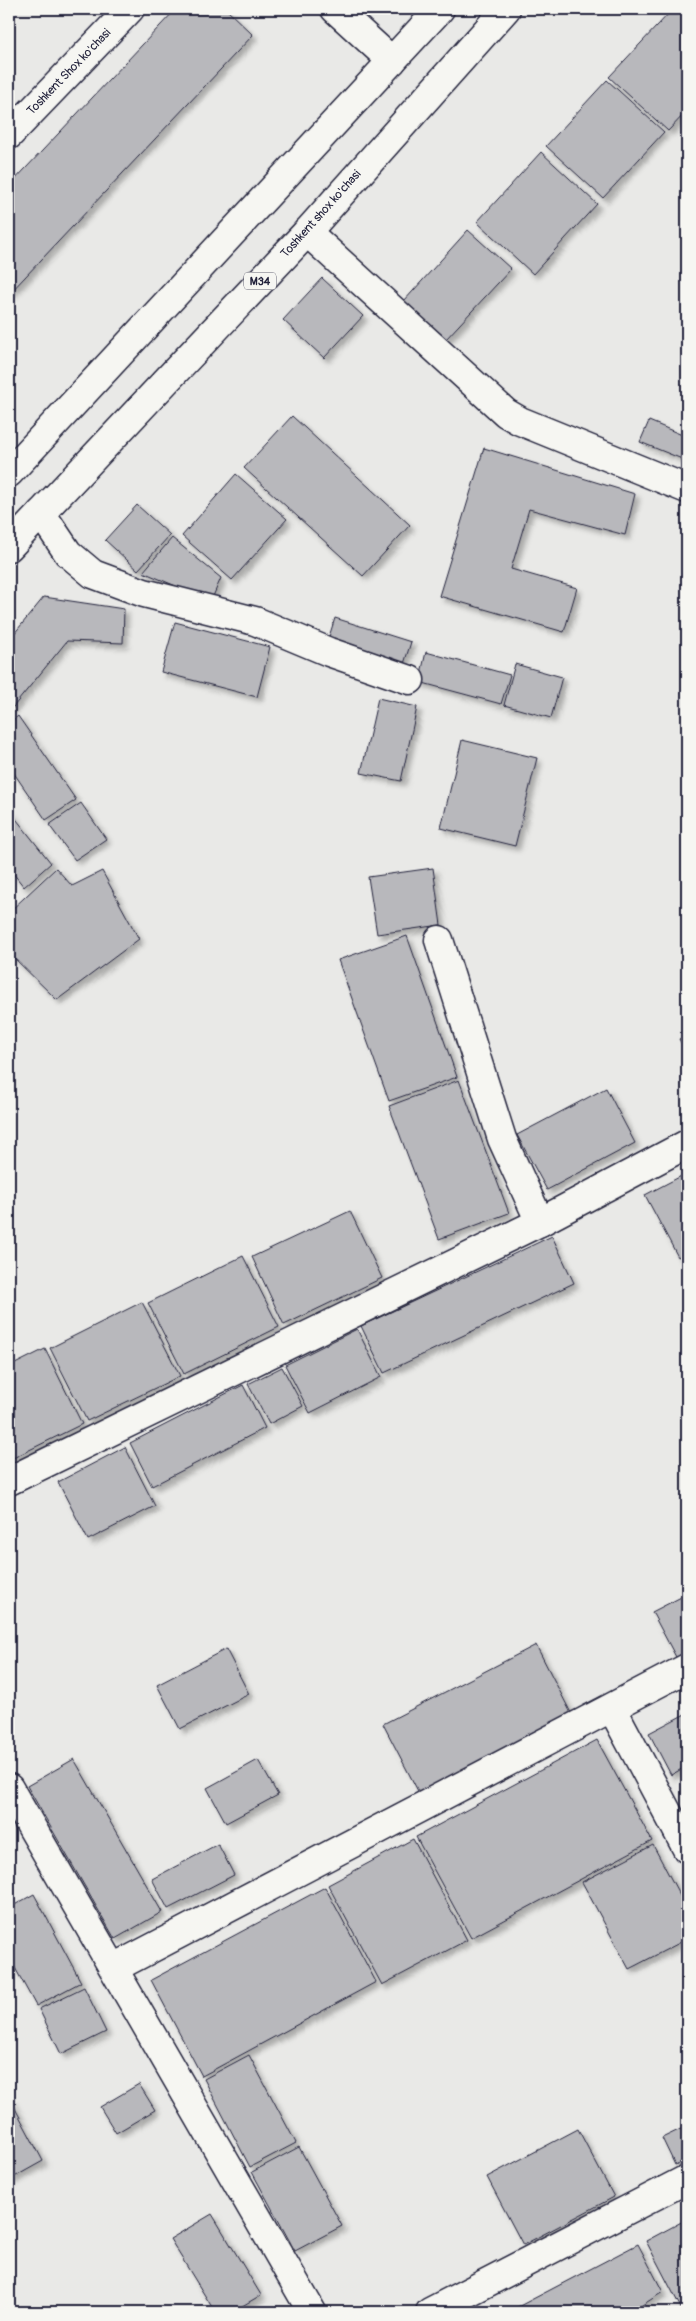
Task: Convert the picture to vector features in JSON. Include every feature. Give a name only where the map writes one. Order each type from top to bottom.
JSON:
[{"type":"street","name":"Toshkent Shox ko'chasi","points":[[9,135],[130,9]]},
{"type":"street","points":[[336,9],[392,61]]},
{"type":"street","points":[[9,473],[440,9]]},
{"type":"street","name":"Toshkent shox ko'chasi","points":[[9,547],[307,232],[506,9]]},
{"type":"street","points":[[307,232],[408,326],[506,413],[687,489]]},
{"type":"street","points":[[41,513],[68,553],[94,574],[144,593],[255,621],[329,652],[410,680]]},
{"type":"street","points":[[439,940],[502,1139],[540,1222]]},
{"type":"street","points":[[9,1481],[540,1222],[687,1144]]},
{"type":"street","points":[[114,1968],[687,1668]]},
{"type":"street","points":[[612,1708],[687,1849]]},
{"type":"street","points":[[9,1788],[312,2312]]},
{"type":"street","points":[[442,2309],[687,2179]]},
{"type":"building","points":[[176,9],[226,9],[253,35],[9,294],[9,186]]},
{"type":"building","points":[[673,9],[682,9],[687,14],[687,111],[668,131],[609,77]]},
{"type":"building","points":[[607,80],[664,132],[603,198],[546,146]]},
{"type":"building","points":[[541,152],[597,204],[533,274],[477,222]]},
{"type":"building","points":[[468,230],[511,269],[446,339],[404,301]]},
{"type":"building","points":[[322,278],[363,316],[324,358],[283,320]]},
{"type":"building","points":[[292,416],[410,525],[363,576],[244,468]]},
{"type":"building","points":[[649,421],[687,437],[687,461],[640,442]]},
{"type":"building","points":[[484,448],[635,494],[625,535],[529,509],[511,569],[577,588],[564,632],[439,596]]},
{"type":"building","points":[[236,474],[287,519],[232,580],[182,536]]},
{"type":"building","points":[[137,505],[170,535],[138,570],[105,540]]},
{"type":"building","points":[[172,538],[221,578],[211,601],[143,572]]},
{"type":"building","points":[[44,597],[124,609],[123,643],[67,641],[9,712],[9,640]]},
{"type":"building","points":[[335,618],[411,642],[403,667],[327,643]]},
{"type":"building","points":[[175,622],[270,647],[257,697],[161,672]]},
{"type":"building","points":[[426,652],[510,675],[501,704],[419,682]]},
{"type":"building","points":[[515,664],[562,677],[551,718],[504,705]]},
{"type":"building","points":[[378,698],[417,707],[401,781],[361,773]]},
{"type":"building","points":[[18,716],[76,800],[46,820],[9,766],[9,723]]},
{"type":"building","points":[[462,740],[537,758],[515,846],[441,828]]},
{"type":"building","points":[[81,803],[106,839],[75,860],[49,825]]},
{"type":"building","points":[[9,810],[51,863],[24,887],[9,868]]},
{"type":"building","points":[[56,868],[72,886],[102,871],[139,939],[57,1000],[9,953],[9,912]]},
{"type":"building","points":[[433,868],[441,925],[377,934],[368,877]]},
{"type":"building","points":[[407,936],[457,1077],[389,1101],[338,960]]},
{"type":"building","points":[[687,1035],[687,1054],[679,1039]]},
{"type":"building","points":[[459,1080],[509,1213],[439,1239],[389,1106]]},
{"type":"building","points":[[606,1088],[635,1143],[547,1190],[517,1135]]},
{"type":"building","points":[[687,1173],[687,1252],[678,1257],[645,1195]]},
{"type":"building","points":[[350,1211],[382,1278],[284,1325],[252,1257]]},
{"type":"building","points":[[552,1236],[574,1283],[384,1373],[361,1326]]},
{"type":"building","points":[[243,1256],[279,1327],[184,1374],[148,1303]]},
{"type":"building","points":[[142,1302],[180,1376],[87,1421],[50,1348]]},
{"type":"building","points":[[357,1329],[381,1377],[310,1413],[285,1365]]},
{"type":"building","points":[[45,1349],[82,1424],[9,1460],[9,1367]]},
{"type":"building","points":[[282,1367],[303,1406],[269,1424],[248,1384]]},
{"type":"building","points":[[243,1385],[265,1428],[152,1486],[130,1443]]},
{"type":"building","points":[[125,1447],[155,1506],[88,1540],[58,1482]]},
{"type":"building","points":[[687,1594],[687,1654],[677,1659],[652,1612]]},
{"type":"building","points":[[536,1645],[572,1715],[419,1793],[383,1724]]},
{"type":"building","points":[[226,1649],[249,1694],[180,1729],[157,1685]]},
{"type":"building","points":[[687,1713],[687,1766],[671,1775],[649,1733]]},
{"type":"building","points":[[597,1740],[652,1841],[471,1938],[416,1837]]},
{"type":"building","points":[[74,1759],[162,1912],[115,1939],[27,1786]]},
{"type":"building","points":[[258,1760],[278,1795],[226,1823],[207,1788]]},
{"type":"building","points":[[413,1839],[467,1940],[382,1985],[328,1885]]},
{"type":"building","points":[[218,1844],[234,1875],[168,1909],[152,1879]]},
{"type":"building","points":[[653,1845],[687,1909],[687,1939],[629,1969],[582,1882]]},
{"type":"building","points":[[325,1887],[376,1982],[202,2076],[151,1980]]},
{"type":"building","points":[[34,1894],[81,1982],[36,2006],[9,1957],[9,1908]]},
{"type":"building","points":[[84,1987],[106,2032],[61,2054],[39,2009]]},
{"type":"building","points":[[249,2055],[296,2143],[250,2167],[204,2079]]},
{"type":"building","points":[[139,2084],[155,2110],[116,2133],[100,2107]]},
{"type":"building","points":[[9,2097],[43,2161],[9,2180]]},
{"type":"building","points":[[687,2126],[687,2159],[675,2165],[662,2138]]},
{"type":"building","points":[[578,2129],[614,2197],[523,2245],[487,2177]]},
{"type":"building","points":[[299,2147],[342,2226],[295,2251],[252,2172]]},
{"type":"building","points":[[212,2214],[261,2295],[232,2312],[215,2312],[170,2239]]},
{"type":"building","points":[[687,2219],[687,2312],[683,2312],[646,2241]]},
{"type":"building","points":[[638,2244],[663,2292],[631,2312],[508,2312]]}]
